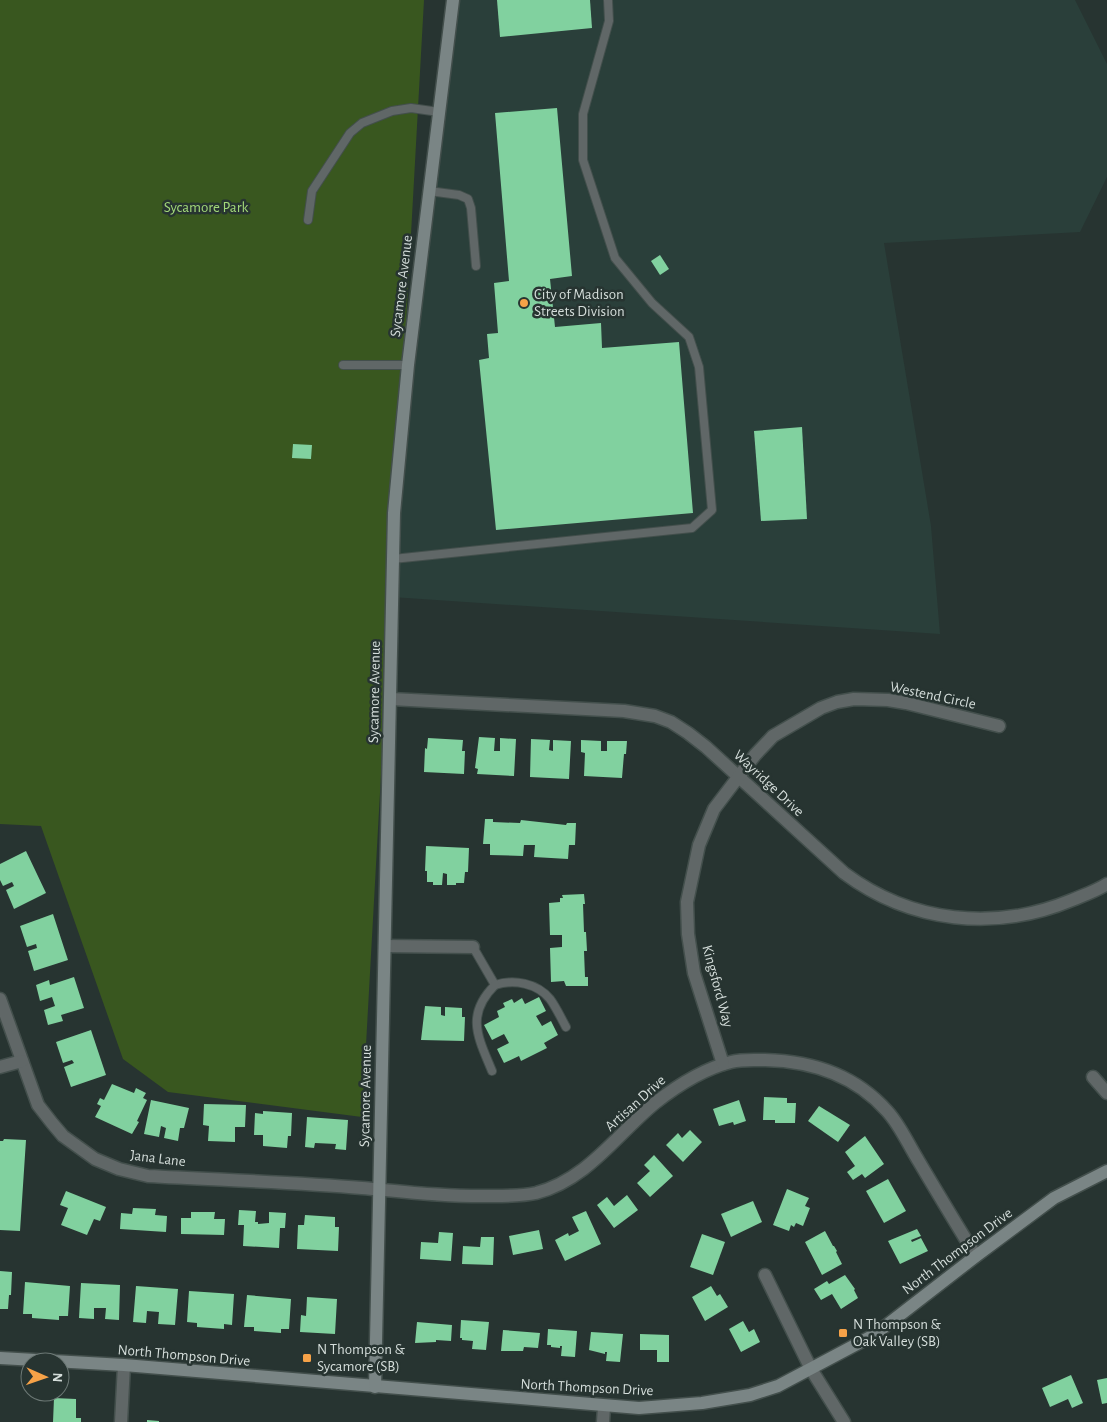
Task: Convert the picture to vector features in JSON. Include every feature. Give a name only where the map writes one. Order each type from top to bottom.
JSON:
[{"type":"street","name":"Sycamore Avenue","points":[[375,1387],[394,513],[408,366],[453,0]]},
{"type":"street","name":"Wayridge Drive","points":[[391,699],[640,712],[671,722],[706,747],[844,873],[869,890],[903,906],[952,917],[972,919],[1002,918],[1048,909],[1107,884]]},
{"type":"street","name":"Westend Circle","points":[[738,777],[773,736],[822,708],[838,702],[854,699],[888,700],[999,726]]},
{"type":"street","name":"Kingsford Way","points":[[723,1064],[694,973],[688,934],[687,902],[695,860],[714,809],[738,777]]},
{"type":"street","points":[[385,946],[473,947]]},
{"type":"street","name":"Jana Lane","points":[[0,999],[38,1105],[63,1136],[109,1166],[148,1176],[379,1189]]},
{"type":"street","name":"Artisan Drive","points":[[379,1189],[460,1197],[520,1196],[548,1189],[572,1176],[598,1158],[647,1110],[672,1089],[695,1076],[723,1064],[742,1060],[806,1063],[839,1075],[879,1102],[894,1120],[976,1256]]},
{"type":"street","points":[[0,1067],[22,1061]]},
{"type":"street","points":[[1093,1077],[1107,1093]]},
{"type":"street","name":"North Thompson Drive","points":[[0,1358],[124,1366],[639,1408],[702,1403],[750,1395],[778,1386],[874,1336],[1054,1198],[1107,1172]]},
{"type":"street","points":[[765,1275],[811,1369],[844,1422]]},
{"type":"street","points":[[121,1422],[124,1366]]},
{"type":"street","points":[[603,1422],[604,1406]]},
{"type":"lane","points":[[393,559],[692,528],[712,510],[699,367],[689,337],[652,303],[615,258],[583,160],[583,114],[609,21],[608,0]]},
{"type":"lane","points":[[308,220],[312,191],[316,182],[350,133],[362,123],[392,111],[412,108],[439,112]]},
{"type":"lane","points":[[429,191],[459,195],[468,199],[471,208],[476,266]]},
{"type":"lane","points":[[343,365],[408,366]]},
{"type":"lane","points":[[473,947],[495,985]]},
{"type":"lane","points":[[492,1071],[479,1037],[476,1022],[479,1007],[486,994],[495,985],[515,981],[541,991],[550,999],[566,1027]]},
{"type":"shaded area","points":[[453,0],[1075,0],[1107,64],[1107,177],[1080,232],[884,243],[931,526],[940,634],[392,597],[394,513]]},
{"type":"green space","name":"Sycamore Park","points":[[0,0],[424,0],[362,1117],[168,1092],[123,1059],[41,826],[0,824]]},
{"type":"building","points":[[497,0],[590,0],[592,28],[500,37]]},
{"type":"building","name":"City of Madison Streets Division","points":[[557,108],[572,276],[550,279],[555,327],[601,323],[602,348],[679,342],[693,513],[496,530],[479,360],[489,358],[487,334],[498,333],[494,283],[509,281],[495,113]]},
{"type":"building","points":[[660,255],[669,269],[660,275],[651,261]]},
{"type":"building","points":[[802,427],[807,519],[761,521],[754,431]]},
{"type":"building","points":[[293,444],[312,445],[311,459],[292,458]]},
{"type":"building","points":[[479,737],[495,738],[494,751],[500,751],[500,738],[516,739],[514,776],[477,774],[478,769],[475,768]]},
{"type":"building","points":[[428,738],[463,740],[462,751],[465,751],[464,774],[424,772],[425,748],[427,749]]},
{"type":"building","points":[[531,739],[550,740],[549,750],[553,751],[553,740],[571,741],[569,779],[530,777]]},
{"type":"building","points":[[581,740],[601,741],[601,751],[607,751],[607,741],[627,741],[622,778],[584,776],[585,753],[581,752]]},
{"type":"building","points":[[485,819],[493,819],[493,822],[520,823],[521,820],[566,825],[567,823],[576,823],[575,845],[569,845],[568,859],[534,857],[535,845],[524,845],[523,856],[490,855],[490,844],[483,844]]},
{"type":"building","points":[[426,846],[469,848],[468,872],[465,872],[464,883],[447,885],[447,874],[443,873],[442,885],[433,885],[433,882],[427,882],[427,871],[425,871]]},
{"type":"building","points":[[26,851],[46,893],[14,909],[6,890],[14,886],[12,882],[3,886],[0,880],[0,864]]},
{"type":"building","points":[[584,894],[584,932],[586,932],[587,951],[584,951],[585,977],[588,977],[588,986],[566,986],[564,981],[551,982],[550,948],[562,947],[562,935],[550,935],[549,903],[560,902],[560,898],[563,898],[562,895]]},
{"type":"building","points":[[53,914],[68,960],[34,971],[28,951],[37,948],[36,944],[27,947],[20,926]]},
{"type":"building","points":[[74,977],[84,1008],[61,1015],[63,1021],[48,1025],[44,1010],[55,1006],[52,997],[40,1001],[36,985],[49,980],[50,985]]},
{"type":"building","points":[[539,997],[546,1011],[536,1016],[542,1026],[551,1021],[558,1035],[544,1043],[547,1048],[521,1061],[519,1056],[504,1063],[497,1049],[509,1043],[504,1034],[492,1040],[484,1025],[499,1017],[497,1011],[505,1007],[503,1003],[512,999],[514,1003],[522,998],[525,1004]]},
{"type":"building","points":[[425,1006],[441,1007],[441,1015],[445,1016],[445,1007],[462,1008],[462,1017],[465,1017],[464,1041],[421,1040]]},
{"type":"building","points":[[91,1030],[106,1075],[71,1087],[64,1067],[74,1063],[72,1060],[63,1063],[56,1042]]},
{"type":"building","points":[[112,1084],[134,1093],[136,1088],[146,1093],[143,1098],[147,1100],[137,1121],[139,1122],[132,1134],[95,1117],[101,1106],[97,1104],[100,1098],[104,1100]]},
{"type":"building","points":[[764,1097],[787,1098],[787,1103],[796,1103],[795,1123],[775,1123],[775,1120],[763,1120]]},
{"type":"building","points":[[151,1100],[189,1108],[184,1128],[180,1128],[178,1141],[164,1138],[166,1128],[161,1126],[159,1137],[144,1134]]},
{"type":"building","points":[[739,1100],[746,1121],[734,1125],[733,1122],[719,1126],[713,1109]]},
{"type":"building","points":[[204,1104],[246,1105],[245,1127],[235,1127],[235,1142],[208,1141],[209,1126],[203,1125]]},
{"type":"building","points":[[819,1106],[850,1125],[838,1142],[808,1121]]},
{"type":"building","points":[[263,1111],[292,1113],[291,1136],[288,1136],[287,1148],[263,1146],[263,1135],[254,1135],[255,1113],[263,1114]]},
{"type":"building","points":[[307,1117],[348,1120],[346,1150],[335,1149],[336,1144],[315,1143],[314,1148],[305,1147]]},
{"type":"building","points":[[690,1130],[702,1142],[683,1162],[666,1145],[678,1133],[682,1138]]},
{"type":"building","points":[[865,1136],[884,1164],[865,1178],[862,1174],[853,1180],[847,1172],[855,1166],[845,1152]]},
{"type":"building","points":[[4,1139],[26,1140],[20,1231],[0,1230],[0,1141]]},
{"type":"building","points":[[654,1155],[673,1176],[650,1197],[637,1183],[650,1171],[644,1165]]},
{"type":"building","points":[[888,1179],[906,1211],[884,1223],[866,1191]]},
{"type":"building","points":[[787,1189],[809,1198],[805,1206],[810,1208],[803,1226],[796,1223],[794,1227],[791,1225],[789,1231],[773,1225]]},
{"type":"building","points":[[66,1191],[106,1207],[100,1221],[94,1219],[87,1235],[61,1225],[68,1208],[60,1205]]},
{"type":"building","points":[[627,1195],[638,1210],[614,1228],[597,1205],[607,1197],[614,1206]]},
{"type":"building","points":[[753,1201],[762,1222],[731,1237],[721,1214]]},
{"type":"building","points":[[133,1208],[156,1209],[155,1215],[167,1216],[166,1232],[120,1229],[121,1213],[132,1214]]},
{"type":"building","points":[[239,1210],[256,1211],[255,1222],[258,1222],[258,1224],[269,1223],[269,1212],[286,1213],[285,1228],[280,1228],[279,1248],[243,1246],[244,1225],[238,1225]]},
{"type":"building","points":[[586,1211],[601,1244],[565,1261],[555,1240],[568,1233],[569,1236],[579,1231],[572,1217]]},
{"type":"building","points":[[191,1212],[215,1212],[214,1219],[225,1219],[224,1235],[181,1234],[181,1218],[191,1218]]},
{"type":"building","points":[[305,1215],[335,1217],[335,1227],[339,1227],[338,1251],[297,1249],[298,1225],[304,1225]]},
{"type":"building","points":[[917,1229],[921,1236],[911,1240],[912,1242],[921,1238],[928,1251],[900,1264],[888,1241]]},
{"type":"building","points":[[539,1230],[543,1249],[513,1255],[509,1236]]},
{"type":"building","points":[[825,1231],[837,1251],[842,1264],[822,1275],[805,1242]]},
{"type":"building","points":[[439,1232],[453,1233],[451,1261],[420,1259],[421,1242],[438,1243]]},
{"type":"building","points":[[702,1234],[725,1242],[713,1275],[690,1267]]},
{"type":"building","points":[[481,1237],[494,1237],[493,1265],[462,1264],[463,1246],[480,1247]]},
{"type":"building","points":[[0,1271],[12,1272],[8,1309],[0,1309]]},
{"type":"building","points":[[845,1275],[855,1289],[858,1298],[841,1309],[832,1294],[821,1300],[814,1289],[827,1281],[829,1284]]},
{"type":"building","points":[[25,1282],[70,1286],[68,1316],[59,1316],[59,1320],[32,1318],[32,1314],[23,1314]]},
{"type":"building","points":[[81,1283],[120,1285],[119,1320],[105,1319],[106,1308],[94,1308],[94,1319],[79,1318]]},
{"type":"building","points":[[136,1286],[178,1289],[175,1325],[158,1324],[159,1312],[147,1311],[146,1323],[133,1322]]},
{"type":"building","points":[[711,1286],[717,1296],[720,1294],[728,1307],[705,1321],[692,1297]]},
{"type":"building","points":[[189,1291],[234,1294],[232,1325],[224,1324],[224,1329],[197,1327],[197,1323],[187,1322]]},
{"type":"building","points":[[247,1295],[291,1299],[289,1329],[281,1329],[281,1333],[254,1331],[254,1327],[244,1327]]},
{"type":"building","points":[[307,1297],[337,1299],[335,1334],[300,1332],[301,1315],[306,1316]]},
{"type":"building","points":[[461,1320],[489,1322],[486,1350],[472,1349],[473,1341],[460,1338]]},
{"type":"building","points":[[743,1321],[749,1332],[754,1329],[760,1342],[741,1352],[729,1329]]},
{"type":"building","points":[[417,1322],[452,1325],[451,1341],[436,1340],[436,1342],[415,1343]]},
{"type":"building","points":[[548,1329],[577,1331],[575,1357],[561,1356],[562,1346],[560,1348],[547,1345]]},
{"type":"building","points":[[503,1330],[540,1333],[538,1348],[524,1347],[523,1351],[501,1351]]},
{"type":"building","points":[[591,1332],[623,1334],[620,1362],[606,1361],[607,1352],[605,1354],[589,1350]]},
{"type":"building","points":[[640,1334],[669,1335],[669,1362],[657,1362],[657,1350],[640,1350]]},
{"type":"building","points":[[1071,1375],[1083,1403],[1072,1408],[1068,1399],[1050,1407],[1042,1388]]},
{"type":"building","points":[[1107,1378],[1107,1403],[1102,1404],[1097,1380]]},
{"type":"building","points":[[70,1399],[76,1399],[76,1418],[81,1418],[81,1422],[53,1422],[54,1402],[70,1402]]},
{"type":"building","points":[[147,1420],[159,1421],[159,1422],[147,1422]]},
{"type":"place","name":"City of Madison Streets Division","points":[[524,303]]},
{"type":"place","name":"N Thompson & Oak Valley (SB)","points":[[843,1333]]},
{"type":"place","name":"N Thompson & Sycamore (SB)","points":[[307,1358]]}]
